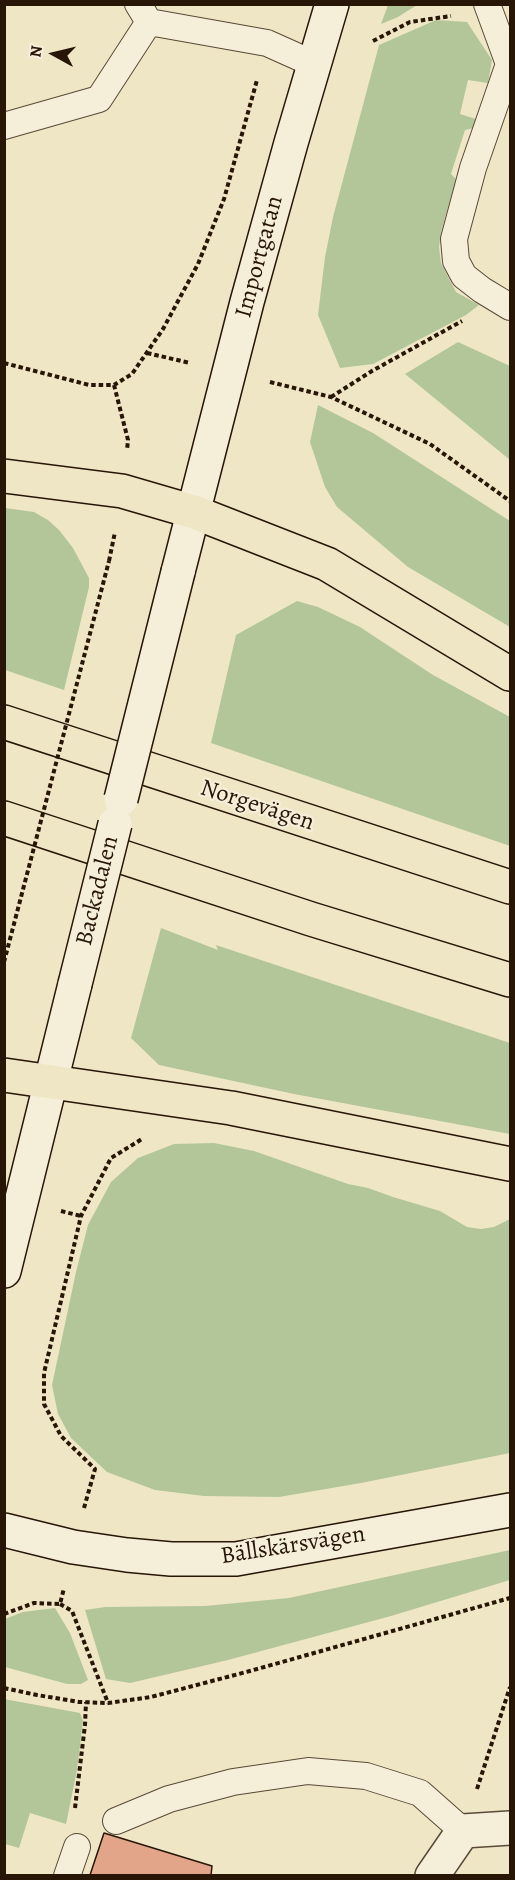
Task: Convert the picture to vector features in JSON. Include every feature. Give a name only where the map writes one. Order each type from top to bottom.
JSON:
[{"type":"highway","points":[[4,476],[122,491],[194,512],[327,564],[510,674]]},
{"type":"highway","name":"Norgevägen","points":[[4,722],[510,887]]},
{"type":"highway","points":[[4,818],[311,919],[510,980]]},
{"type":"highway","points":[[4,1075],[231,1108],[510,1164]]},
{"type":"street","name":"Importgatan","points":[[194,512],[228,372],[332,4]]},
{"type":"street","name":"Backadalen","points":[[4,1271],[194,512]]},
{"type":"street","name":"Bällskärsvägen","points":[[4,1530],[73,1547],[127,1556],[236,1558],[510,1510]]},
{"type":"street","points":[[432,1875],[463,1831],[510,1828]]},
{"type":"lane","points":[[489,10],[509,64],[473,168],[454,239],[456,261],[464,276],[505,303]]},
{"type":"lane","points":[[4,126],[99,99],[144,13],[267,43],[314,64]]},
{"type":"lane","points":[[116,1821],[169,1799],[233,1782],[308,1771],[366,1776],[420,1793],[463,1831]]},
{"type":"lane","points":[[67,1875],[77,1847]]},
{"type":"path","points":[[373,41],[410,22],[489,10]]},
{"type":"path","points":[[4,363],[88,385],[114,385],[132,374],[163,329],[198,264],[224,199],[267,43]]},
{"type":"path","points":[[332,397],[372,371],[505,303]]},
{"type":"path","points":[[147,353],[332,397],[430,444],[510,501]]},
{"type":"path","points":[[114,385],[128,440],[122,491]]},
{"type":"path","points":[[4,962],[109,561]]},
{"type":"path","points":[[60,1604],[95,1469],[61,1436],[45,1404],[44,1373],[81,1216],[111,1158],[146,1137]]},
{"type":"path","points":[[4,1688],[86,1702],[108,1703],[151,1697],[510,1598]]},
{"type":"path","points":[[4,1614],[34,1603],[60,1604],[72,1611],[108,1703]]},
{"type":"path","points":[[463,1831],[510,1687]]},
{"type":"path","points":[[77,1847],[72,1826],[86,1725],[86,1702]]},
{"type":"green space","points":[[388,4],[417,5],[381,24]]},
{"type":"green space","points":[[436,20],[467,22],[492,60],[488,83],[468,80],[460,114],[476,119],[474,128],[465,130],[451,174],[456,179],[439,247],[441,263],[456,292],[479,305],[466,315],[373,364],[340,368],[318,315],[325,257],[333,217],[379,45]]},
{"type":"green space","points":[[458,342],[510,366],[510,460],[405,374]]},
{"type":"green space","points":[[318,405],[373,433],[510,521],[510,627],[408,567],[337,507],[325,487],[310,442]]},
{"type":"green space","points":[[5,508],[34,512],[48,520],[73,548],[89,578],[89,587],[64,690],[5,670]]},
{"type":"green space","points":[[297,601],[318,607],[360,627],[433,675],[510,717],[510,846],[211,743],[236,635]]},
{"type":"green space","points":[[161,928],[218,950],[216,945],[510,1043],[510,1134],[294,1094],[159,1065],[131,1038]]},
{"type":"green space","points":[[214,1143],[254,1151],[348,1184],[440,1211],[467,1227],[481,1229],[494,1227],[510,1219],[510,1453],[279,1497],[204,1496],[155,1490],[107,1472],[71,1438],[58,1414],[52,1385],[88,1225],[111,1182],[138,1158],[174,1144]]},
{"type":"green space","points":[[510,1550],[510,1580],[391,1616],[228,1660],[130,1683],[106,1679],[85,1610],[105,1607],[205,1606],[289,1598]]},
{"type":"green space","points":[[55,1608],[70,1633],[88,1680],[81,1684],[67,1684],[5,1667],[5,1619],[23,1612]]},
{"type":"green space","points":[[4,1699],[80,1713],[83,1721],[77,1770],[66,1824],[30,1813],[19,1848],[5,1844]]},
{"type":"building","points":[[104,1833],[212,1866],[211,1875],[90,1875]]}]
